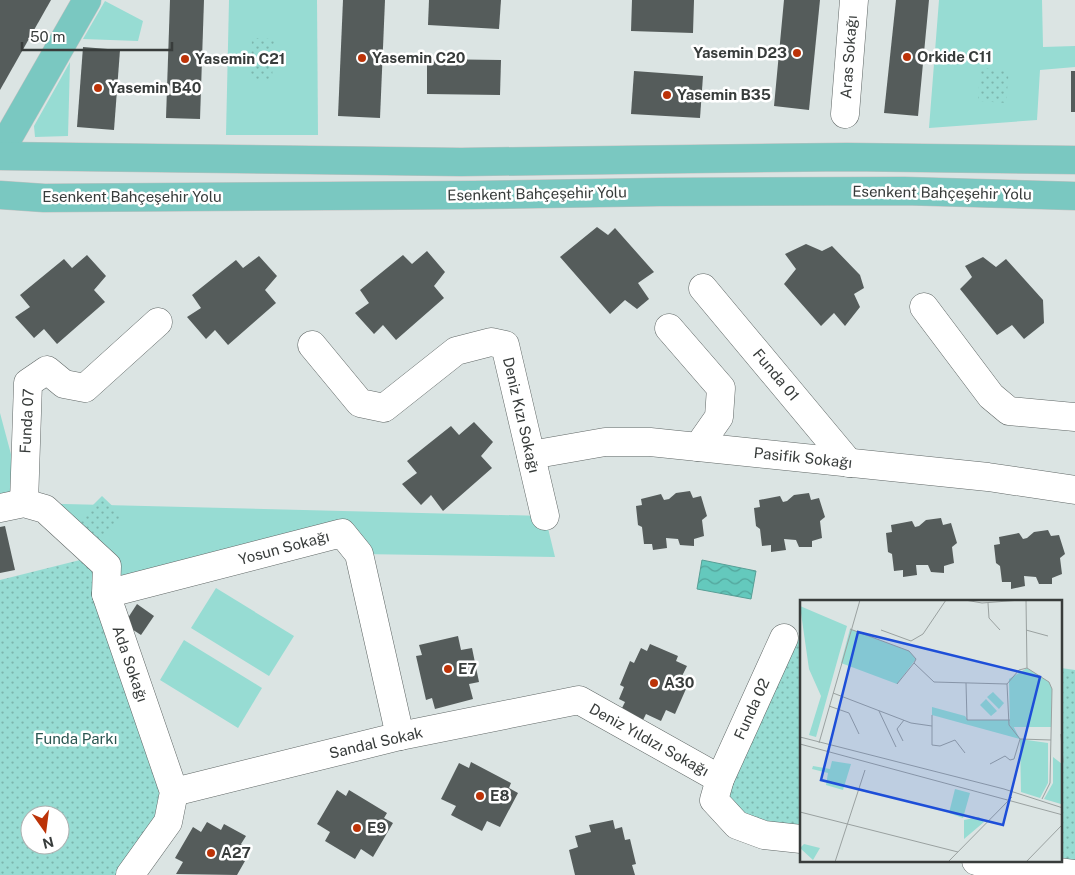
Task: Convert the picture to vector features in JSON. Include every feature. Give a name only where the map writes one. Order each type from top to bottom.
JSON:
[{"type":"main road","points":[[0,150],[86,0]]},
{"type":"main road","points":[[0,156],[460,162],[847,157],[1075,160]]},
{"type":"main road","points":[[0,173],[8,183],[27,197]]},
{"type":"main road","name":"Esenkent Bahçeşehir Yolu","points":[[0,195],[94,198],[864,191],[1075,196]]},
{"type":"street","name":"Aras Sokağı","points":[[845,114],[854,0]]},
{"type":"street","name":"Funda 01","points":[[703,288],[849,463]]},
{"type":"street","points":[[924,307],[991,396],[1009,411],[1075,416]]},
{"type":"street","name":"Funda 07","points":[[12,506],[28,382],[46,370],[64,384],[85,388],[158,322]]},
{"type":"street","points":[[669,328],[720,388],[719,417],[698,447]]},
{"type":"street","name":"Deniz Kızı Sokağı","points":[[312,345],[360,403],[384,408],[456,351],[491,342],[505,344],[545,516]]},
{"type":"street","name":"Pasifik Sokağı","points":[[531,455],[605,442],[650,442],[988,478],[1075,490]]},
{"type":"street","name":"Ada Sokağı","points":[[12,506],[45,509],[107,566],[106,594],[174,792]]},
{"type":"street","name":"Yosun Sokağı","points":[[106,594],[342,533],[359,554],[400,736]]},
{"type":"street","name":"Funda 02","points":[[784,638],[720,779],[714,800],[737,825],[764,835],[800,839]]},
{"type":"street","name":"Sandal Sokak","points":[[174,792],[400,736],[579,700]]},
{"type":"street","name":"Deniz Yıldızı Sokağı","points":[[579,700],[720,779]]},
{"type":"street","points":[[130,875],[168,822],[174,792]]},
{"type":"street","points":[[984,862],[1075,874]]},
{"type":"green space","points":[[229,0],[317,0],[318,135],[226,135]]},
{"type":"green space","points":[[939,0],[1042,0],[1043,47],[1075,46],[1075,67],[1040,70],[1037,120],[929,128]]},
{"type":"green space","points":[[105,1],[143,21],[138,41],[83,39]]},
{"type":"green space","points":[[252,38],[274,39],[272,81],[250,79]]},
{"type":"green space","points":[[70,62],[68,136],[35,137],[34,126]]},
{"type":"green space","points":[[980,68],[1009,70],[1006,103],[978,101]]},
{"type":"green space","points":[[0,413],[24,503],[545,516],[555,557],[359,554],[342,533],[106,594],[45,509],[0,505]]},
{"type":"green space","points":[[102,496],[124,517],[101,541],[78,520]]},
{"type":"green space","name":"Funda Parkı","points":[[96,556],[174,792],[130,875],[0,875],[0,580]]},
{"type":"green space","points":[[216,588],[294,636],[269,676],[191,628]]},
{"type":"green space","points":[[784,638],[800,640],[800,839],[737,825],[720,779]]},
{"type":"green space","points":[[184,640],[262,688],[238,728],[160,680]]},
{"type":"green space","points":[[1062,668],[1075,670],[1075,874],[1062,862]]},
{"type":"water","points":[[702,560],[756,571],[751,599],[697,589]]},
{"type":"building","points":[[0,0],[51,0],[0,90]]},
{"type":"building","name":"Yasemin C21","points":[[170,0],[204,0],[200,119],[166,118]]},
{"type":"building","name":"Yasemin C20","points":[[343,0],[385,0],[380,118],[338,116]]},
{"type":"building","points":[[429,0],[501,0],[499,29],[428,25]]},
{"type":"building","points":[[632,0],[694,0],[693,33],[631,31]]},
{"type":"building","name":"Yasemin D23","points":[[784,0],[820,0],[809,110],[774,106]]},
{"type":"building","name":"Orkide C11","points":[[896,0],[929,0],[918,116],[884,113]]},
{"type":"building","name":"Yasemin B40","points":[[83,47],[120,50],[114,130],[77,127]]},
{"type":"building","points":[[427,59],[501,60],[500,95],[427,94]]},
{"type":"building","name":"Yasemin B35","points":[[634,71],[703,76],[700,118],[631,114]]},
{"type":"building","points":[[1071,71],[1075,71],[1075,112],[1071,112]]},
{"type":"building","points":[[597,227],[608,235],[615,228],[654,272],[638,283],[649,299],[637,309],[625,300],[610,314],[560,257]]},
{"type":"building","points":[[806,244],[822,251],[832,246],[860,275],[864,288],[854,294],[860,307],[845,326],[834,313],[821,326],[784,284],[796,269],[785,254]]},
{"type":"building","points":[[427,251],[445,272],[434,286],[444,298],[396,340],[383,325],[374,334],[355,313],[369,303],[360,290],[403,255],[412,264]]},
{"type":"building","points":[[87,255],[106,276],[94,290],[105,302],[57,344],[44,329],[34,338],[15,317],[30,307],[20,295],[64,259],[72,268]]},
{"type":"building","points":[[259,256],[277,276],[265,290],[276,303],[228,345],[215,330],[206,339],[187,317],[201,308],[192,295],[236,260],[243,268]]},
{"type":"building","points":[[983,257],[996,267],[1006,259],[1043,300],[1044,323],[1024,339],[1012,325],[997,335],[960,289],[972,277],[965,266]]},
{"type":"building","points":[[474,422],[493,442],[481,456],[492,468],[443,511],[431,495],[421,505],[402,484],[417,473],[407,461],[451,426],[459,435]]},
{"type":"building","points":[[690,491],[693,498],[701,496],[707,516],[702,520],[704,536],[694,539],[694,546],[680,545],[678,539],[666,538],[667,548],[653,550],[652,544],[644,544],[642,527],[638,525],[636,506],[642,505],[641,499],[661,494],[664,500],[669,499],[676,493]]},
{"type":"building","points":[[809,493],[811,500],[819,498],[825,517],[820,521],[822,538],[812,541],[812,547],[799,547],[796,540],[784,539],[786,550],[771,552],[771,545],[762,546],[760,529],[756,526],[754,508],[760,507],[759,500],[780,496],[783,502],[794,495]]},
{"type":"building","points":[[941,518],[943,525],[951,523],[957,543],[952,547],[954,563],[944,566],[944,573],[931,572],[928,565],[916,565],[917,575],[903,577],[903,570],[894,571],[892,554],[888,552],[886,533],[892,532],[891,525],[912,521],[915,527],[926,520]]},
{"type":"building","points":[[5,526],[15,570],[0,573],[0,527]]},
{"type":"building","points":[[1048,530],[1051,536],[1059,535],[1065,554],[1060,558],[1062,574],[1052,578],[1052,584],[1039,584],[1036,577],[1024,576],[1025,586],[1011,589],[1011,582],[1002,582],[1000,566],[996,563],[994,545],[1000,544],[999,537],[1019,533],[1023,539],[1034,532]]},
{"type":"building","points":[[137,604],[154,616],[141,635],[124,624]]},
{"type":"building","name":"E7","points":[[458,636],[461,650],[472,648],[479,682],[469,684],[473,699],[435,709],[432,698],[426,700],[416,656],[422,655],[419,645]]},
{"type":"building","name":"A30","points":[[650,644],[678,656],[676,661],[687,666],[681,678],[689,682],[675,714],[666,710],[661,721],[646,714],[643,720],[621,710],[625,702],[619,699],[624,687],[620,685],[630,661],[634,663],[641,648],[647,651]]},
{"type":"building","name":"E8","points":[[471,762],[511,783],[509,788],[518,793],[500,827],[487,821],[482,831],[451,815],[456,806],[441,799],[459,763],[469,768]]},
{"type":"building","name":"E9","points":[[337,790],[346,796],[349,790],[387,813],[384,818],[393,823],[373,857],[361,849],[355,859],[325,841],[330,832],[317,824]]},
{"type":"building","points":[[613,820],[615,829],[622,827],[625,840],[630,839],[636,864],[632,865],[635,875],[575,875],[569,850],[578,847],[575,836],[591,832],[589,825]]},
{"type":"building","name":"A27","points":[[207,822],[221,830],[224,824],[246,836],[241,844],[247,847],[240,859],[245,861],[237,875],[176,874],[183,862],[175,858],[193,827],[201,832]]},
{"type":"place","name":"Yasemin D23","points":[[797,53]]},
{"type":"place","name":"Orkide C11","points":[[907,57]]},
{"type":"place","name":"Yasemin C20","points":[[362,58]]},
{"type":"place","name":"Yasemin C21","points":[[185,59]]},
{"type":"place","name":"Yasemin B40","points":[[98,88]]},
{"type":"place","name":"Yasemin B35","points":[[667,95]]},
{"type":"place","name":"E7","points":[[448,669]]},
{"type":"place","name":"A30","points":[[654,683]]},
{"type":"place","name":"E8","points":[[480,796]]},
{"type":"place","name":"E9","points":[[357,828]]},
{"type":"place","name":"A27","points":[[211,853]]}]
